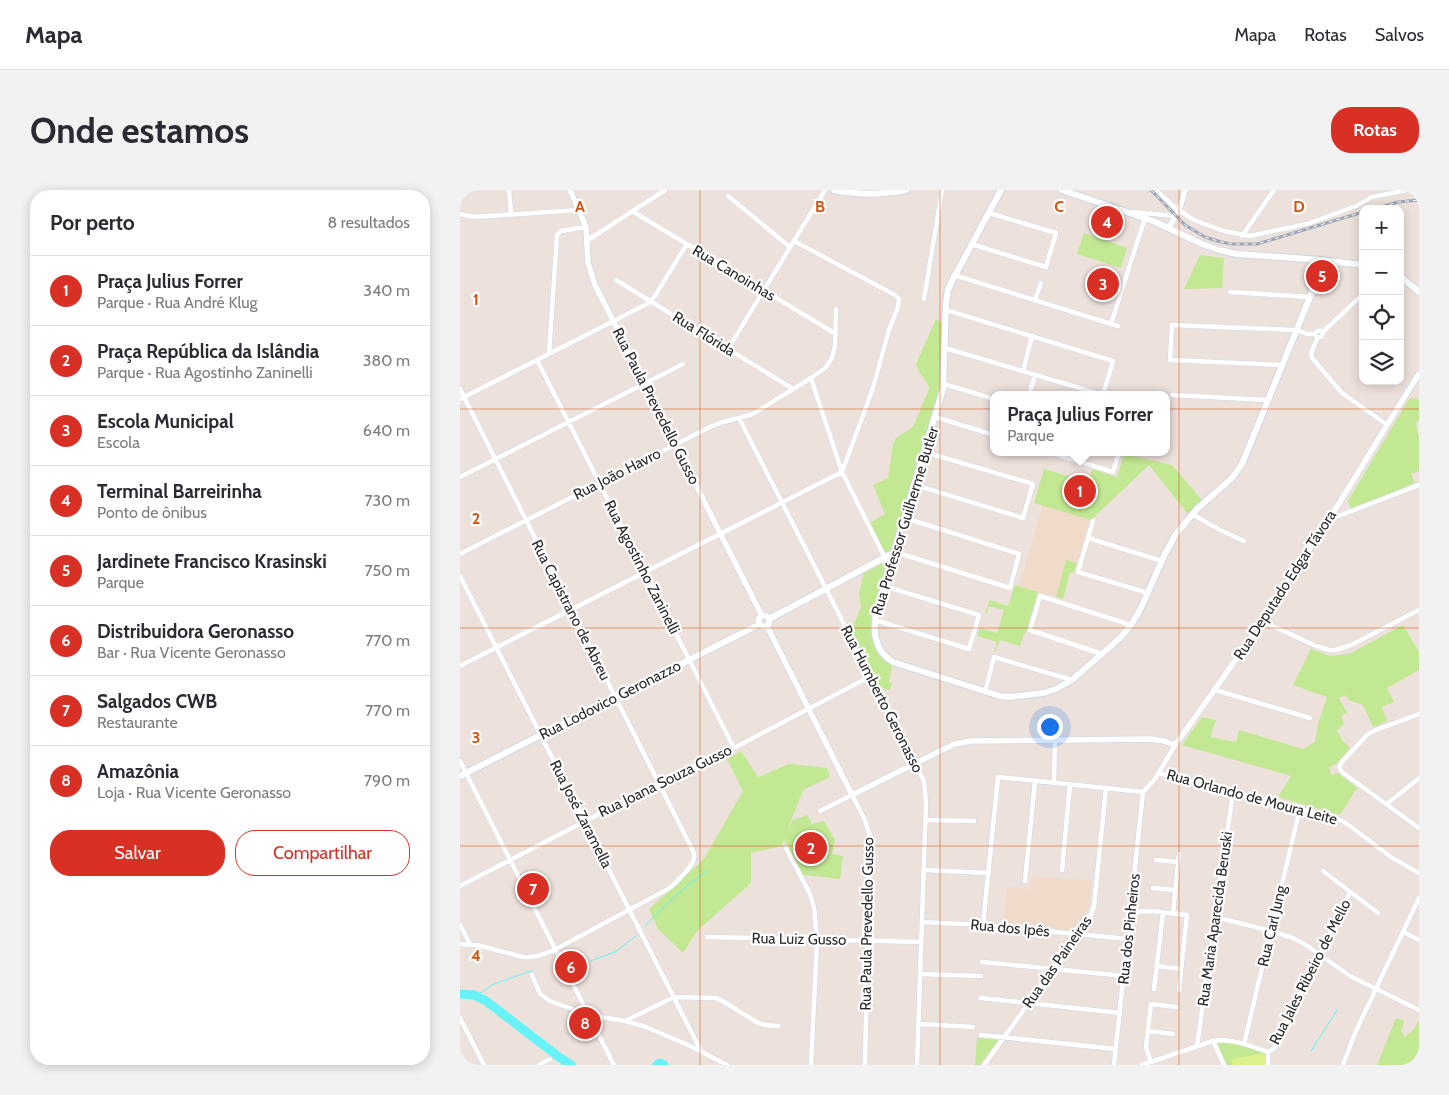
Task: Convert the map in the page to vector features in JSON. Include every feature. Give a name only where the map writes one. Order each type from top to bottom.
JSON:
[{"type":"main road","points":[[834,190],[873,194],[906,190]]},
{"type":"main road","name":"Rua Professor Guilherme Butler","points":[[1001,190],[948,290],[944,384],[884,586],[874,630],[879,648],[889,660],[1004,697],[1043,693],[1056,689],[1072,680],[1131,626],[1176,534],[1192,514],[1232,478],[1239,469],[1310,297],[1321,260]]},
{"type":"main road","points":[[1062,190],[1145,218],[1169,227],[1202,244],[1229,252],[1359,265]]},
{"type":"main road","name":"Rua Professor Guilherme Butler","points":[[1310,297],[1336,262]]},
{"type":"main road","points":[[1404,279],[1419,292]]},
{"type":"main road","points":[[766,618],[770,622],[767,626],[762,626],[760,619],[766,618],[826,589],[894,552]]},
{"type":"main road","name":"Rua Lodovico Geronazzo","points":[[463,774],[760,624]]},
{"type":"street","points":[[509,190],[511,214]]},
{"type":"street","points":[[571,192],[578,190]]},
{"type":"street","points":[[588,240],[665,190]]},
{"type":"street","points":[[728,349],[824,190]]},
{"type":"street","points":[[924,299],[942,190]]},
{"type":"street","points":[[1156,190],[1178,213],[1216,229],[1242,236],[1254,236],[1307,224],[1372,198],[1387,193],[1407,190]]},
{"type":"street","points":[[1169,227],[1178,213],[1185,190]]},
{"type":"street","points":[[1242,236],[1274,190]]},
{"type":"street","points":[[1372,198],[1375,190]]},
{"type":"street","name":"Rua Paula Prevedello Gusso","points":[[571,192],[586,227],[589,270],[595,285],[720,534],[766,618]]},
{"type":"street","points":[[728,196],[790,247]]},
{"type":"street","points":[[460,214],[473,217],[579,210]]},
{"type":"street","name":"Rua Canoinhas","points":[[632,211],[836,334]]},
{"type":"street","points":[[1127,212],[1178,213]]},
{"type":"street","points":[[971,244],[1046,267],[1056,233],[989,213]]},
{"type":"street","points":[[1111,324],[1145,218]]},
{"type":"street","points":[[549,354],[557,234],[562,231],[586,227]]},
{"type":"street","points":[[460,666],[842,472],[875,384],[899,299],[895,295],[794,241]]},
{"type":"street","points":[[462,398],[651,302],[687,244]]},
{"type":"street","points":[[954,276],[1118,326]]},
{"type":"street","name":"Rua Flórida","points":[[616,280],[793,389]]},
{"type":"street","points":[[1035,300],[1041,284]]},
{"type":"street","points":[[1230,292],[1310,297]]},
{"type":"street","points":[[1283,365],[1170,360],[1172,325],[1297,330],[1317,336],[1323,334],[1362,295]]},
{"type":"street","name":"Rua João Havro","points":[[460,554],[675,444],[715,425],[753,414],[811,378],[824,368],[832,358],[836,334],[836,309]]},
{"type":"street","points":[[946,310],[1113,361],[1104,391]]},
{"type":"street","points":[[1023,371],[1032,336]]},
{"type":"street","points":[[1317,336],[1312,351],[1312,358],[1348,398],[1386,424]]},
{"type":"street","points":[[945,348],[1090,391]]},
{"type":"street","name":"Rua Agostinho Zaninelli","points":[[537,360],[734,748]]},
{"type":"street","points":[[460,477],[683,364]]},
{"type":"street","points":[[1030,391],[1035,374]]},
{"type":"street","name":"Rua Deputado Edgar Távora","points":[[1144,792],[1150,786],[1175,745],[1262,621],[1328,520],[1386,424],[1419,374]]},
{"type":"street","points":[[811,378],[842,472],[885,558]]},
{"type":"street","points":[[944,384],[990,397]]},
{"type":"street","name":"Rua Capistrano de Abreu","points":[[460,389],[462,398],[496,459],[693,851],[694,858],[691,864],[672,886],[629,910]]},
{"type":"street","points":[[1172,395],[1269,400]]},
{"type":"street","points":[[935,417],[990,434]]},
{"type":"street","name":"Rua Humberto Geronasso","points":[[739,418],[924,781],[924,870],[917,1065]]},
{"type":"street","points":[[915,485],[1022,518],[1033,484],[925,452]]},
{"type":"street","points":[[1062,456],[1113,472],[1118,456]]},
{"type":"street","points":[[1328,520],[1419,485]]},
{"type":"street","points":[[1192,514],[1244,541]]},
{"type":"street","points":[[894,552],[1010,588],[1020,554],[905,518]]},
{"type":"street","points":[[1094,521],[1078,572],[1148,593]]},
{"type":"street","points":[[1088,538],[1162,561]]},
{"type":"street","name":"Rua José Zaramella","points":[[460,576],[701,1051]]},
{"type":"street","points":[[875,620],[969,649],[979,615],[884,586]]},
{"type":"street","points":[[1102,654],[1030,630],[1040,596],[1131,626]]},
{"type":"street","points":[[1262,621],[1316,646],[1336,650],[1419,610]]},
{"type":"street","name":"Rua Paula Prevedello Gusso","points":[[767,626],[865,820],[870,836],[865,1065]]},
{"type":"street","points":[[985,692],[994,657],[1072,680]]},
{"type":"street","name":"Rua Joana Souza Gusso","points":[[460,886],[659,783],[734,748],[871,676]]},
{"type":"street","points":[[1215,690],[1310,718]]},
{"type":"street","points":[[1419,714],[1370,733],[1339,767],[1342,772],[1419,828]]},
{"type":"street","points":[[820,811],[915,763],[964,742],[1150,739],[1175,745]]},
{"type":"street","points":[[1054,740],[1054,783]]},
{"type":"street","points":[[460,761],[463,774],[510,860],[614,1065]]},
{"type":"street","name":"Rua Orlando de Moura Leite","points":[[1158,773],[1341,820],[1391,857],[1419,873]]},
{"type":"street","points":[[983,925],[998,777],[1144,792]]},
{"type":"street","points":[[1386,804],[1419,778]]},
{"type":"street","points":[[1024,881],[1035,781]]},
{"type":"street","points":[[1062,870],[1070,785]]},
{"type":"street","name":"Rua das Paineiras","points":[[984,1065],[1079,935],[1093,912],[1106,788]]},
{"type":"street","name":"Rua dos Pinheiros","points":[[1114,1065],[1144,792]]},
{"type":"street","name":"Rua Maria Aparecida Beruski","points":[[1197,1046],[1233,792]]},
{"type":"street","name":"Rua Carl Jung","points":[[1244,1044],[1300,808]]},
{"type":"street","points":[[925,820],[974,821]]},
{"type":"street","points":[[786,848],[812,900],[817,940],[811,1065]]},
{"type":"street","points":[[1173,914],[1179,854]]},
{"type":"street","points":[[1156,860],[1178,862]]},
{"type":"street","points":[[924,870],[988,873]]},
{"type":"street","points":[[1323,871],[1378,913]]},
{"type":"street","points":[[1152,888],[1175,890]]},
{"type":"street","name":"Rua Jales Ribeiro de Mello","points":[[1268,1052],[1276,1046],[1350,892]]},
{"type":"street","points":[[1343,1065],[1350,1045],[1419,898]]},
{"type":"street","points":[[460,944],[470,944],[528,958],[540,956],[629,910]]},
{"type":"street","points":[[1131,912],[1151,911],[1187,915],[1179,990]]},
{"type":"street","points":[[1154,989],[1163,913]]},
{"type":"street","points":[[1215,917],[1271,931],[1299,941],[1343,972],[1419,1010]]},
{"type":"street","name":"Rua dos Ipês","points":[[922,922],[983,925],[1128,939]]},
{"type":"street","points":[[460,925],[470,944]]},
{"type":"street","points":[[1403,932],[1419,940]]},
{"type":"street","name":"Rua Luiz Gusso","points":[[707,937],[921,942]]},
{"type":"street","points":[[982,962],[1124,976]]},
{"type":"street","points":[[1157,966],[1181,969]]},
{"type":"street","points":[[920,974],[981,976]]},
{"type":"street","points":[[532,975],[537,990],[544,998],[589,1015],[625,1021],[654,1030],[727,1065]]},
{"type":"street","points":[[625,1021],[674,997],[718,999],[761,1024],[778,1026]]},
{"type":"street","points":[[981,998],[1120,1013]]},
{"type":"street","points":[[1151,1062],[1146,1046],[1151,1004],[1176,1007]]},
{"type":"street","points":[[460,1018],[484,1065]]},
{"type":"street","points":[[919,1024],[973,1026]]},
{"type":"street","points":[[1148,1031],[1174,1034]]},
{"type":"street","points":[[981,1035],[1116,1049]]},
{"type":"street","points":[[1142,1065],[1213,1041],[1227,1040],[1268,1052],[1268,1065]]},
{"type":"street","points":[[1213,1041],[1224,1065]]},
{"type":"street","points":[[539,1065],[550,1060]]},
{"type":"shaded area","points":[[1043,505],[1090,520],[1077,563],[1066,560],[1056,597],[1019,586]]},
{"type":"shaded area","points":[[1032,876],[1092,881],[1089,906],[1076,931],[1004,923],[1007,887],[1030,889]]},
{"type":"green space","points":[[1084,233],[1127,248],[1121,268],[1077,254]]},
{"type":"green space","points":[[1200,255],[1224,258],[1222,288],[1184,289]]},
{"type":"green space","points":[[936,319],[942,323],[941,385],[893,550],[885,555],[870,523],[885,514],[873,485],[888,478],[893,444],[896,438],[913,427],[929,389],[916,364]]},
{"type":"green space","points":[[1416,398],[1419,401],[1419,421],[1416,423],[1419,435],[1419,471],[1411,474],[1415,483],[1351,509],[1348,501],[1409,399]]},
{"type":"green space","points":[[1123,456],[1133,456],[1172,465],[1202,500],[1188,514],[1149,465],[1091,520],[1034,503],[1044,469],[1088,482],[1092,469],[1117,477]]},
{"type":"green space","points":[[890,560],[876,601],[872,631],[874,644],[881,656],[892,665],[889,682],[892,683],[890,690],[879,687],[851,631],[861,607],[859,593],[864,573]]},
{"type":"green space","points":[[1066,560],[1077,563],[1074,573],[1070,572],[1063,599],[1056,597]]},
{"type":"green space","points":[[1015,585],[1038,592],[1026,633],[1024,633],[1020,646],[1000,640],[994,653],[997,642],[977,636],[980,628],[997,633],[1004,610],[989,606],[987,614],[985,613],[990,600],[1008,606]]},
{"type":"green space","points":[[1403,625],[1419,652],[1419,670],[1387,688],[1394,702],[1382,707],[1387,721],[1373,727],[1363,705],[1348,700],[1346,695],[1339,698],[1347,713],[1341,716],[1344,724],[1337,730],[1342,740],[1350,748],[1336,764],[1329,767],[1331,775],[1338,773],[1357,788],[1340,815],[1278,797],[1291,776],[1182,745],[1202,717],[1216,720],[1210,737],[1236,742],[1239,730],[1303,749],[1315,742],[1318,724],[1327,697],[1293,685],[1311,649],[1330,656],[1349,654]]},
{"type":"green space","points":[[741,751],[758,777],[789,764],[827,768],[830,777],[803,790],[787,831],[793,820],[807,815],[812,824],[824,821],[835,840],[832,854],[843,856],[840,879],[803,875],[784,840],[782,846],[751,853],[751,883],[697,931],[683,953],[658,929],[649,909],[704,859],[743,791],[727,759]]},
{"type":"green space","points":[[1396,1018],[1404,1021],[1401,1031],[1405,1037],[1419,1021],[1419,1065],[1377,1065]]},
{"type":"green space","points":[[977,1038],[998,1040],[980,1065],[975,1065]]},
{"type":"green space","points":[[1217,1042],[1234,1043],[1267,1053],[1267,1065],[1227,1065]]},
{"type":"green space","points":[[1264,1053],[1266,1065],[1233,1065],[1232,1059]]},
{"type":"waterway","points":[[645,926],[674,897],[707,871]]},
{"type":"waterway","points":[[590,961],[615,952],[636,936]]},
{"type":"waterway","points":[[474,995],[492,985],[533,970]]},
{"type":"waterway","points":[[460,994],[474,995],[486,1001],[571,1065]]},
{"type":"waterway","points":[[1311,1051],[1337,1010]]},
{"type":"waterway","points":[[657,1065],[660,1063],[664,1065]]},
{"type":"railway","points":[[1151,190],[1185,225],[1205,237],[1231,244],[1257,244],[1359,213]]},
{"type":"railway","points":[[1388,205],[1419,200]]},
{"type":"place","name":"Terminal Barreirinha","points":[[1107,222]]},
{"type":"place","name":"Jardinete Francisco Krasinski","points":[[1322,276]]},
{"type":"place","name":"Escola Municipal","points":[[1103,284]]},
{"type":"place","name":"Praça Julius Forrer","points":[[1080,491]]},
{"type":"place","name":"Praça República da Islândia","points":[[811,848]]},
{"type":"place","name":"Salgados CWB","points":[[533,889]]},
{"type":"place","name":"Distribuidora Geronasso","points":[[571,967]]},
{"type":"place","name":"Amazônia","points":[[585,1023]]}]
